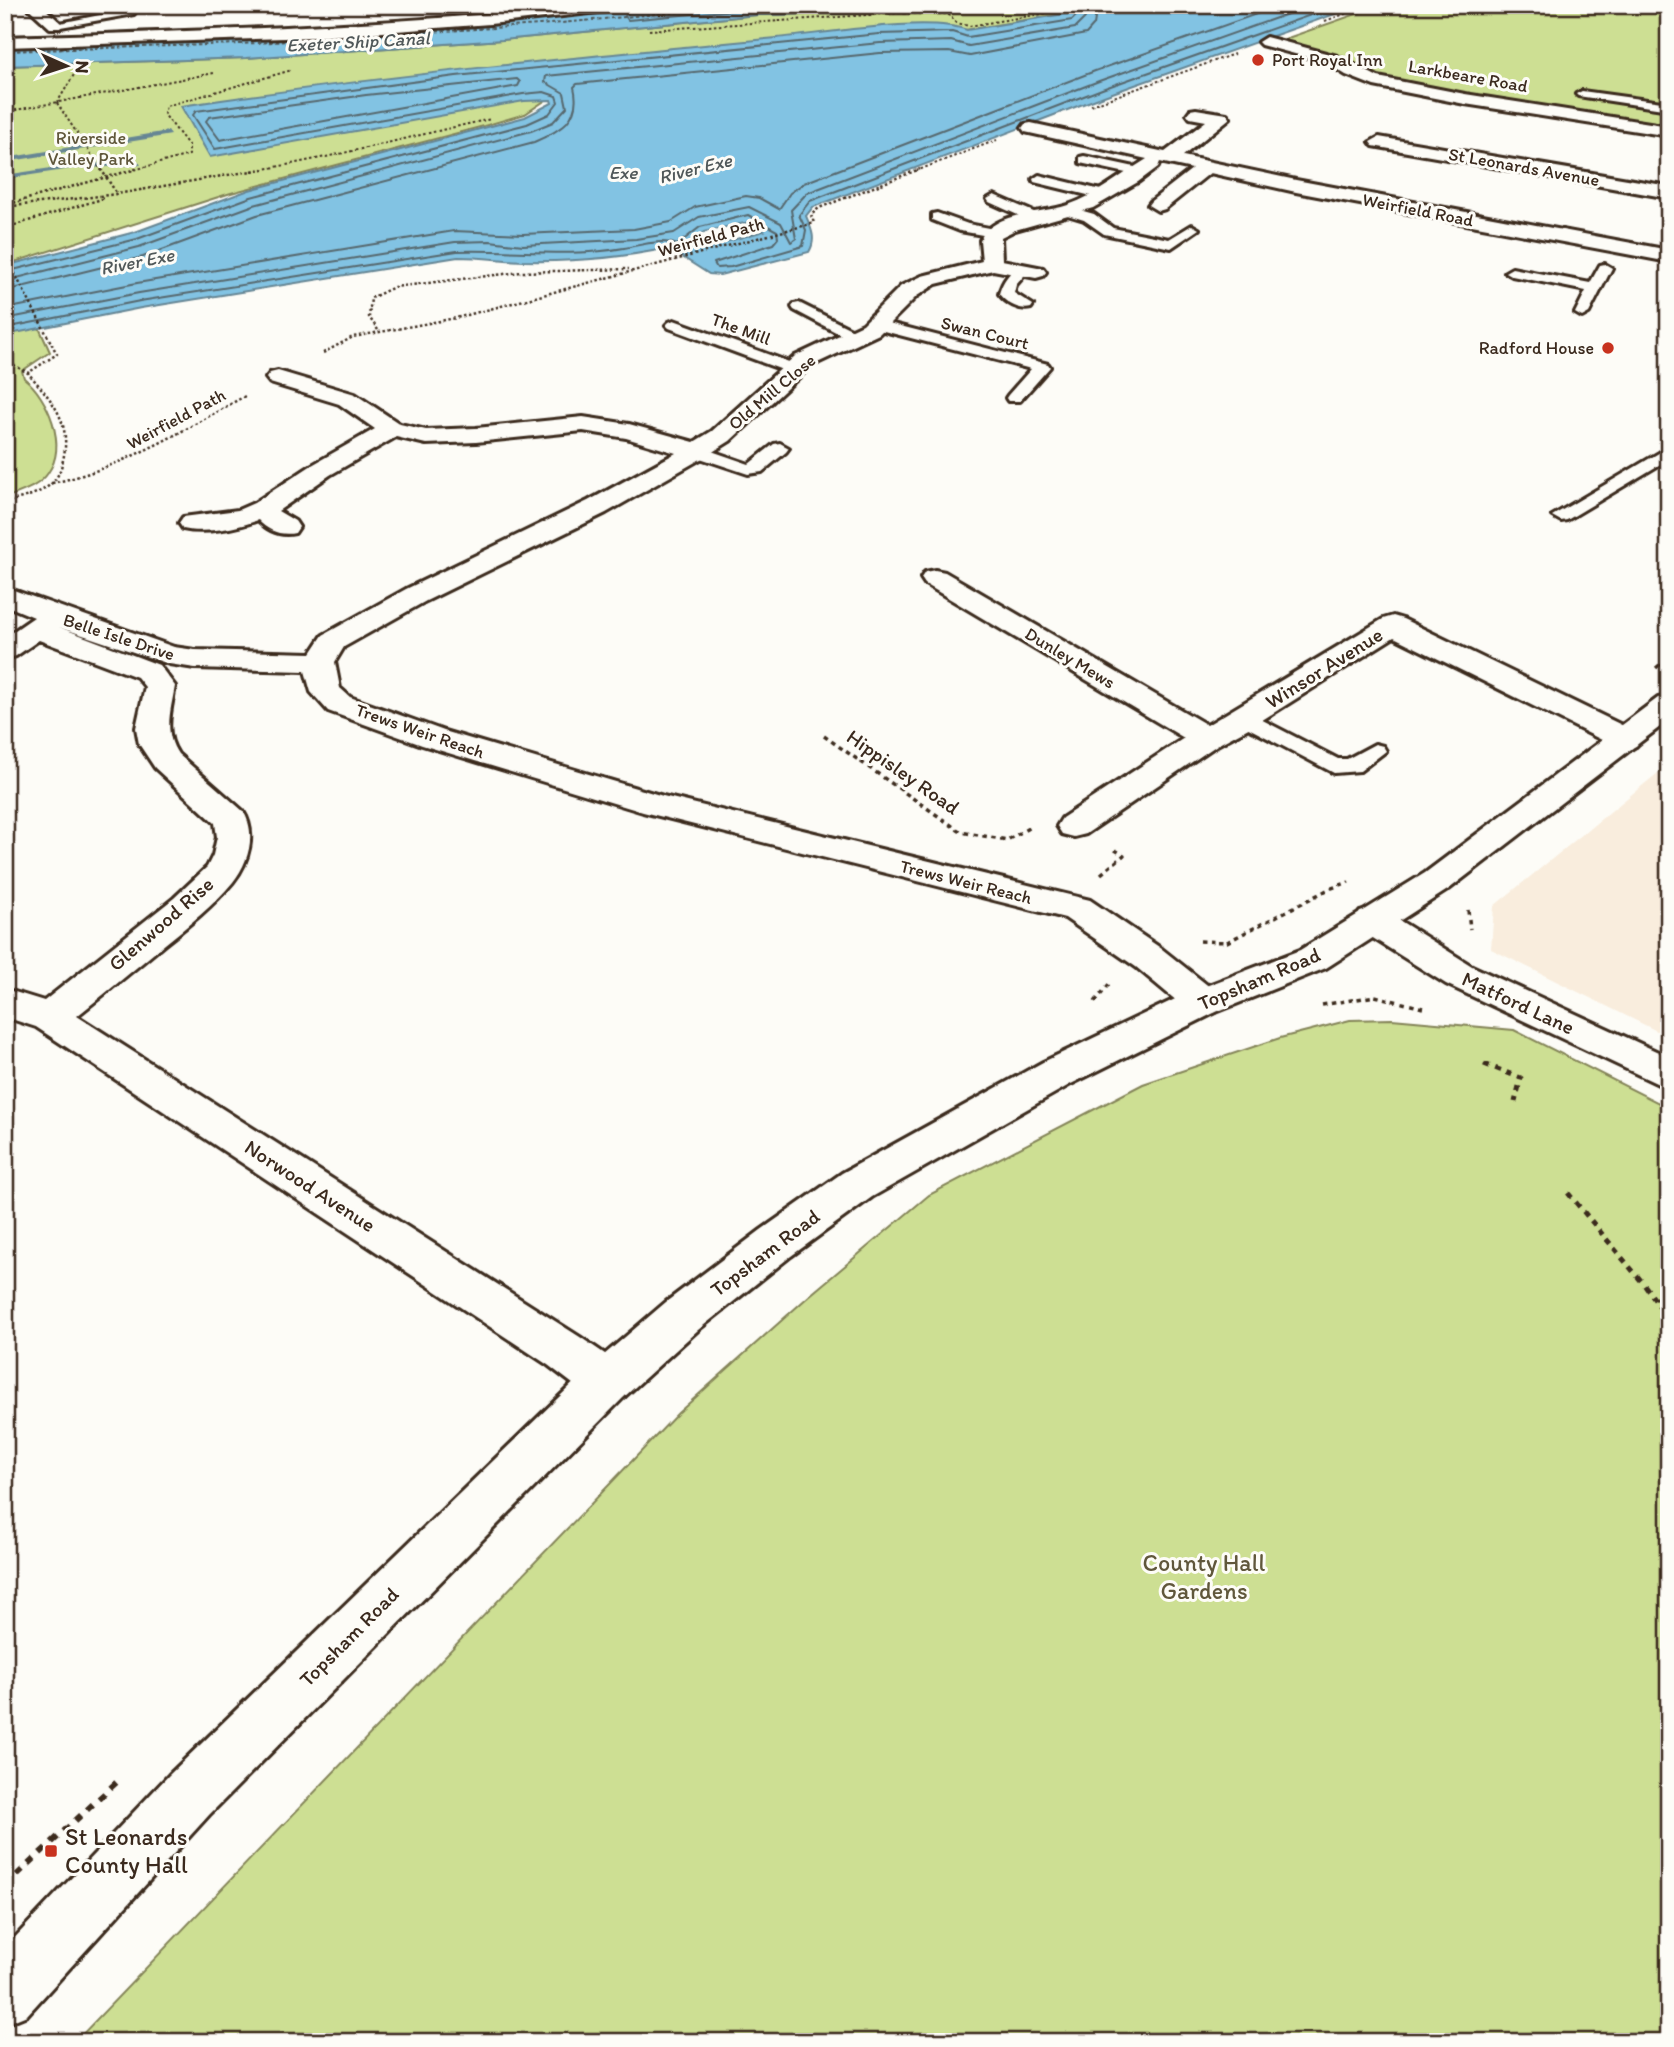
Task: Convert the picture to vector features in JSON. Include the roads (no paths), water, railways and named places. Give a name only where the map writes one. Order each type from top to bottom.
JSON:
[{"type":"street","points":[[32,5],[55,25]]},
{"type":"street","points":[[5,42],[316,32],[626,5]]},
{"type":"street","name":"Larkbeare Road","points":[[1272,44],[1331,59],[1374,81],[1465,99],[1669,131]]},
{"type":"street","points":[[993,264],[989,241],[994,233],[1069,211],[1104,195],[1221,118],[1196,114]]},
{"type":"street","name":"Weirfield Road","points":[[1031,128],[1154,164],[1207,166],[1466,220],[1669,256]]},
{"type":"street","name":"St Leonards Avenue","points":[[1378,142],[1669,192]]},
{"type":"street","points":[[1158,205],[1207,166]]},
{"type":"street","name":"Old Mill Close","points":[[697,451],[721,436],[794,369],[823,350],[877,325],[909,291],[929,280],[993,264],[1030,270]]},
{"type":"street","points":[[278,378],[348,399],[392,429],[426,437],[476,435],[583,424],[629,430],[697,451]]},
{"type":"street","points":[[192,523],[243,517],[263,509],[321,470],[392,429]]},
{"type":"street","points":[[320,662],[333,641],[350,630],[597,507],[697,451]]},
{"type":"street","points":[[263,509],[270,519],[286,527]]},
{"type":"street","name":"Dunley Mews","points":[[935,578],[1206,738]]},
{"type":"street","name":"Belle Isle Drive","points":[[5,595],[47,623],[169,655],[195,659],[320,662]]},
{"type":"street","points":[[5,650],[47,623]]},
{"type":"street","name":"Glenwood Rise","points":[[47,623],[148,671],[160,686],[152,728],[155,744],[166,761],[231,819],[234,837],[230,855],[220,873],[187,907],[50,1017]]},
{"type":"street","name":"Winsor Avenue","points":[[1074,826],[1206,738],[1245,717],[1393,625],[1625,738]]},
{"type":"street","name":"Trews Weir Reach","points":[[320,662],[326,692],[339,704],[433,738],[655,805],[1077,909],[1149,958],[1203,1002]]},
{"type":"street","name":"Topsham Road","points":[[5,1993],[189,1795],[607,1382],[703,1300],[776,1243],[857,1185],[936,1138],[1056,1073],[1203,1002],[1313,959],[1437,881],[1669,705]]},
{"type":"street","name":"Matford Lane","points":[[1373,921],[1459,975],[1669,1074]]},
{"type":"street","name":"Norwood Avenue","points":[[5,1003],[50,1017],[564,1351],[607,1382]]},
{"type":"lane","points":[[55,25],[130,12]]},
{"type":"lane","points":[[1581,94],[1669,107]]},
{"type":"lane","points":[[1084,160],[1154,164]]},
{"type":"lane","points":[[1039,179],[1104,195]]},
{"type":"lane","points":[[994,199],[1038,219]]},
{"type":"lane","points":[[1069,211],[1089,217],[1109,231],[1171,244],[1192,229]]},
{"type":"lane","points":[[937,217],[965,228],[994,233]]},
{"type":"lane","points":[[1581,313],[1605,268]]},
{"type":"lane","name":"Swan Court","points":[[1026,305],[1014,301],[1006,294],[1009,284],[1030,270]]},
{"type":"lane","points":[[1512,272],[1594,288]]},
{"type":"lane","points":[[799,307],[854,336]]},
{"type":"lane","name":"The Mill","points":[[674,325],[794,369]]},
{"type":"lane","name":"Swan Court","points":[[877,325],[1042,367],[1014,398]]},
{"type":"lane","points":[[697,451],[748,469],[756,468],[780,448]]},
{"type":"lane","points":[[1561,516],[1669,452]]},
{"type":"lane","points":[[1245,717],[1334,766],[1352,766],[1375,751]]},
{"type":"water","name":"Exeter Ship Canal","points":[[651,5],[883,5],[883,8],[860,13],[757,15],[502,40],[246,58],[5,66],[5,46],[232,40],[462,25]]},
{"type":"water","name":"Exe","points":[[1010,5],[1360,5],[1104,96],[813,207],[806,216],[813,238],[809,252],[720,275],[709,274],[668,248],[614,257],[559,261],[458,257],[141,308],[5,335],[5,266],[135,232],[249,190],[525,117],[552,103],[551,100],[524,101],[210,157],[181,106],[404,76],[874,27],[927,24],[967,30],[1071,13],[1071,9]],"holes":[[[749,222],[764,231],[698,250],[687,244],[704,232]]]},
{"type":"waterway","points":[[5,160],[168,133]]},
{"type":"waterway","points":[[5,177],[71,167],[138,163]]},
{"type":"place","name":"Port Royal Inn","points":[[1258,60]]},
{"type":"place","name":"Radford House","points":[[1608,348]]},
{"type":"place","name":"St Leonards County Hall","points":[[51,1851]]},
{"type":"park label","name":"Riverside Valley Park","points":[[91,148]]},
{"type":"park label","name":"County Hall Gardens","points":[[1204,1577]]},
{"type":"water label","name":"River Exe","points":[[695,168]]},
{"type":"water label","name":"River Exe","points":[[137,261]]}]
